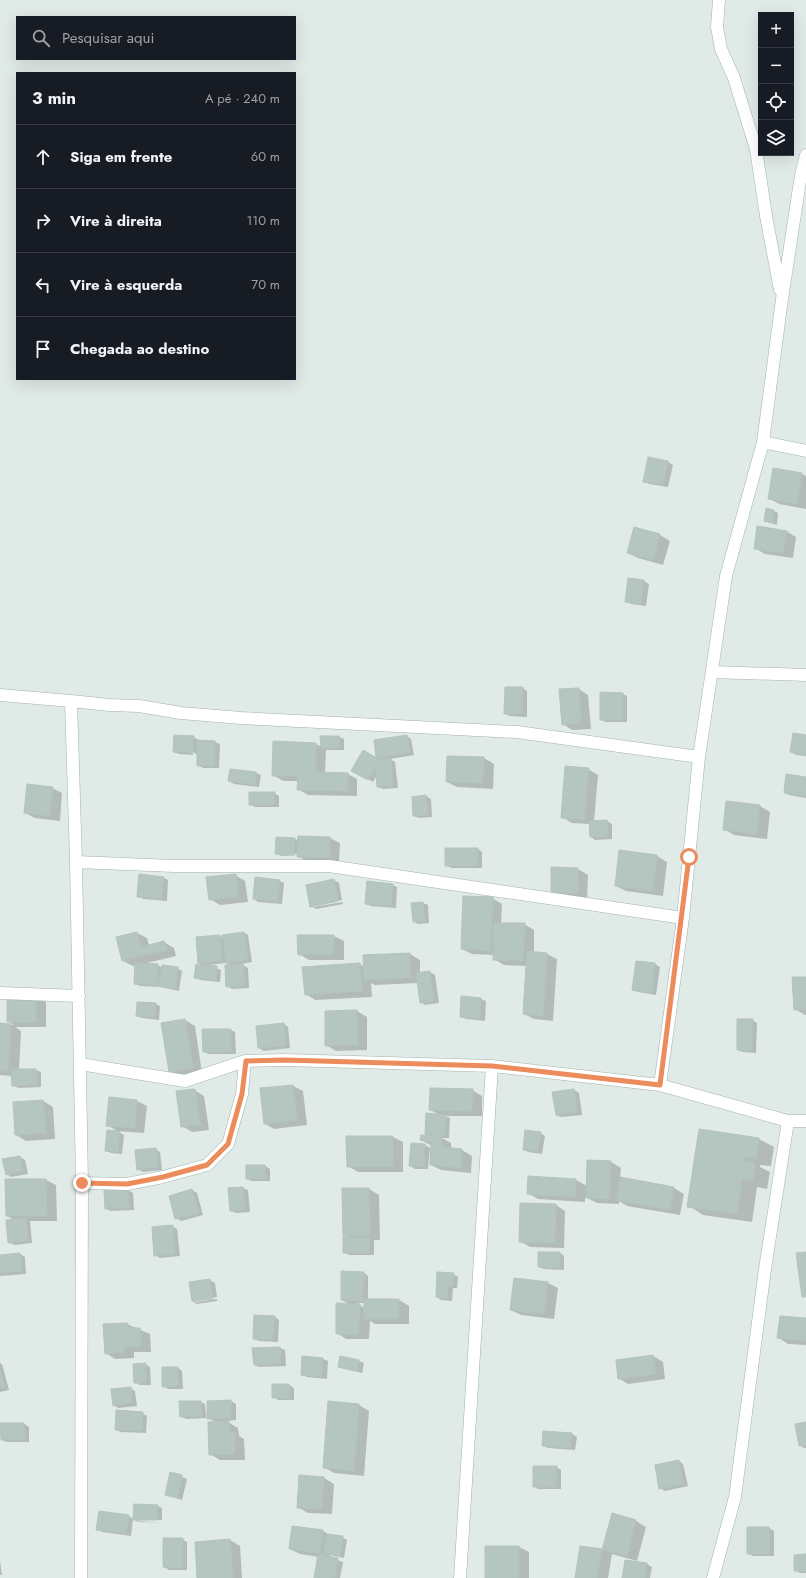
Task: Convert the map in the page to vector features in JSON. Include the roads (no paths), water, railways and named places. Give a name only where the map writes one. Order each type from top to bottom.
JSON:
[{"type":"street","points":[[719,0],[717,27],[721,49],[734,78],[756,149],[766,216],[782,299]]},
{"type":"street","points":[[660,1085],[682,918],[699,757],[726,576],[763,442],[782,299],[801,175],[806,155]]},
{"type":"street","points":[[763,442],[806,450]]},
{"type":"street","points":[[712,672],[806,675]]},
{"type":"street","points":[[0,695],[110,705],[139,706],[181,713],[241,718],[517,732],[699,757]]},
{"type":"street","points":[[71,701],[76,862],[82,1183],[81,1578]]},
{"type":"street","points":[[76,862],[174,866],[329,866],[682,918]]},
{"type":"street","points":[[0,993],[79,996]]},
{"type":"street","points":[[80,1064],[185,1081],[246,1061],[285,1060],[492,1066],[660,1085],[788,1121],[806,1121]]},
{"type":"street","points":[[82,1183],[127,1184],[163,1177],[207,1165],[228,1144],[242,1094],[246,1061]]},
{"type":"street","points":[[460,1578],[492,1066]]},
{"type":"street","points":[[713,1578],[735,1498],[765,1269],[788,1121]]}]
